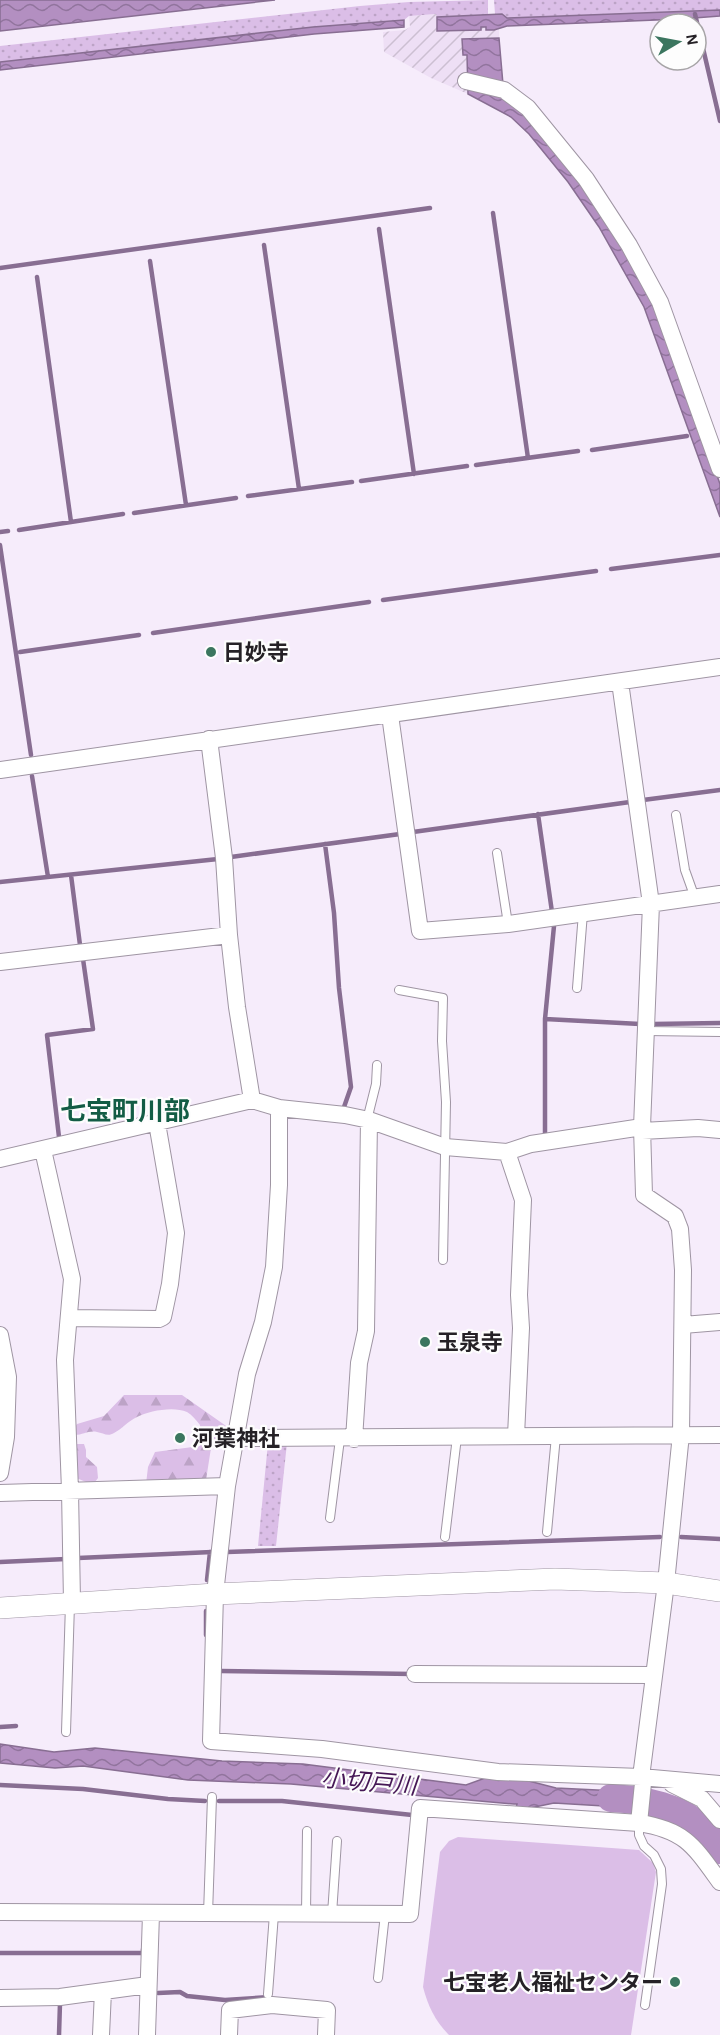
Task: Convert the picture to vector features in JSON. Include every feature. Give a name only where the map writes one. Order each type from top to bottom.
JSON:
[{"type":"street","points":[[467,81],[504,90],[528,108],[586,179],[645,271],[660,302],[720,469]]},
{"type":"street","points":[[0,770],[720,668]]},
{"type":"street","points":[[620,682],[651,904],[642,1129],[644,1195],[675,1216],[680,1228],[684,1270],[681,1434],[639,1819]]},
{"type":"street","points":[[390,715],[420,931],[508,924],[720,894]]},
{"type":"street","points":[[209,739],[224,858],[237,1007],[252,1100]]},
{"type":"street","points":[[0,962],[229,935]]},
{"type":"street","points":[[0,1159],[252,1100],[279,1108],[368,1120],[445,1147],[507,1152],[531,1144],[642,1129],[720,1130]]},
{"type":"street","points":[[279,1108],[279,1185],[273,1267],[263,1322],[247,1374],[235,1438],[227,1486],[215,1594],[211,1741],[322,1749],[498,1772],[642,1780],[663,1779],[720,1784]]},
{"type":"street","points":[[347,1438],[366,1331],[368,1120]]},
{"type":"street","points":[[69,1318],[159,1319],[163,1317],[170,1284],[176,1233],[157,1123]]},
{"type":"street","points":[[43,1150],[72,1279],[65,1360],[71,1603]]},
{"type":"street","points":[[507,1152],[523,1200],[516,1436]]},
{"type":"street","points":[[683,1325],[720,1322]]},
{"type":"street","points":[[0,1335],[8,1377],[6,1437],[0,1473]]},
{"type":"street","points":[[235,1438],[681,1434],[720,1436]]},
{"type":"street","points":[[0,1493],[227,1486]]},
{"type":"street","points":[[0,1608],[215,1594],[555,1579],[666,1584],[720,1591]]},
{"type":"street","points":[[415,1674],[653,1675]]},
{"type":"street","points":[[663,1779],[702,1799],[720,1820]]},
{"type":"street","points":[[0,1912],[410,1914],[420,1808],[639,1819],[674,1832],[693,1847],[720,1882]]},
{"type":"street","points":[[147,2035],[151,1914]]},
{"type":"street","points":[[0,1998],[60,1996],[148,1985]]},
{"type":"street","points":[[101,2035],[103,1991]]},
{"type":"street","points":[[229,2035],[230,2010],[272,2005],[327,2010],[326,2035]]},
{"type":"lane","points":[[676,815],[685,870],[695,898]]},
{"type":"lane","points":[[497,853],[508,924]]},
{"type":"lane","points":[[577,988],[583,914]]},
{"type":"lane","points":[[399,990],[443,998],[442,1041],[446,1102],[443,1260]]},
{"type":"lane","points":[[646,1030],[720,1032]]},
{"type":"lane","points":[[368,1120],[376,1084],[377,1065]]},
{"type":"lane","points":[[547,1532],[556,1436]]},
{"type":"lane","points":[[445,1537],[457,1437]]},
{"type":"lane","points":[[330,1518],[347,1438]]},
{"type":"lane","points":[[66,1732],[71,1603]]},
{"type":"lane","points":[[208,1914],[212,1797]]},
{"type":"lane","points":[[639,1819],[639,1835],[661,1869],[662,1884],[645,2005]]},
{"type":"lane","points":[[306,1914],[307,1831]]},
{"type":"lane","points":[[332,1914],[337,1841]]},
{"type":"lane","points":[[268,1994],[274,1914]]},
{"type":"lane","points":[[378,1978],[385,1914]]},
{"type":"shaded area","points":[[437,14],[438,30],[481,30],[481,27],[486,27],[486,30],[499,29],[499,38],[462,39],[467,55],[468,94],[431,78],[384,52],[383,32],[405,30],[410,27],[409,16]]},
{"type":"green space","points":[[488,0],[488,15],[409,16],[404,20],[313,27],[0,62],[0,46],[360,6]]},
{"type":"green space","points":[[494,0],[720,0],[720,10],[506,18],[502,14],[495,14]]},
{"type":"green space","points":[[124,1395],[182,1395],[229,1428],[227,1447],[216,1444],[211,1448],[206,1480],[146,1484],[148,1467],[155,1452],[200,1446],[200,1425],[187,1412],[175,1409],[154,1411],[134,1419],[112,1434],[89,1432],[75,1435],[73,1430],[77,1424],[104,1416]]},
{"type":"green space","points":[[268,1443],[287,1443],[276,1546],[258,1546]]},
{"type":"green space","points":[[71,1444],[84,1444],[86,1457],[97,1467],[98,1478],[95,1482],[86,1482],[74,1477]]},
{"type":"green space","points":[[458,1837],[639,1850],[653,1863],[656,1872],[631,2035],[449,2035],[444,2030],[427,2001],[423,1987],[440,1852],[449,1841]]},
{"type":"water","points":[[0,0],[275,0],[0,31]]},
{"type":"water","points":[[720,10],[720,16],[708,17],[708,12],[667,12]]},
{"type":"water","points":[[648,13],[648,20],[507,26],[494,30],[481,27],[481,30],[437,31],[437,17],[502,14],[507,18]]},
{"type":"water","points":[[404,20],[404,27],[314,34],[0,70],[0,62],[313,27]]},
{"type":"water","points":[[499,38],[504,96],[529,117],[607,217],[658,311],[720,484],[720,517],[644,307],[599,227],[568,182],[529,134],[511,117],[468,94],[467,55],[463,55],[462,39]]},
{"type":"water","points":[[0,1744],[54,1752],[95,1748],[222,1761],[303,1764],[466,1785],[488,1777],[525,1780],[556,1788],[638,1792],[637,1808],[554,1803],[530,1808],[516,1808],[517,1804],[291,1784],[188,1780],[83,1766],[55,1768],[0,1763]]},
{"type":"waterway","points":[[708,70],[720,121]]},
{"type":"waterway","points":[[0,268],[430,208]]},
{"type":"waterway","points":[[493,213],[528,458]]},
{"type":"waterway","points":[[379,229],[414,474]]},
{"type":"waterway","points":[[264,245],[299,489]]},
{"type":"waterway","points":[[150,261],[186,505]]},
{"type":"waterway","points":[[37,277],[71,522]]},
{"type":"waterway","points":[[592,450],[687,436]]},
{"type":"waterway","points":[[476,465],[578,451]]},
{"type":"waterway","points":[[361,481],[467,466]]},
{"type":"waterway","points":[[248,496],[352,482]]},
{"type":"waterway","points":[[134,513],[236,498]]},
{"type":"waterway","points":[[19,530],[123,514]]},
{"type":"waterway","points":[[0,532],[8,531]]},
{"type":"waterway","points":[[0,545],[31,755]]},
{"type":"waterway","points":[[611,569],[720,555]]},
{"type":"waterway","points":[[383,600],[596,571]]},
{"type":"waterway","points":[[153,633],[369,602]]},
{"type":"waterway","points":[[20,652],[139,635]]},
{"type":"waterway","points":[[32,776],[48,877]]},
{"type":"waterway","points":[[643,800],[720,790]]},
{"type":"waterway","points":[[413,832],[630,802]]},
{"type":"waterway","points":[[538,814],[552,912]]},
{"type":"waterway","points":[[231,857],[400,834]]},
{"type":"waterway","points":[[325,844],[351,1087],[344,1107]]},
{"type":"waterway","points":[[0,882],[218,859]]},
{"type":"waterway","points":[[71,875],[80,945]]},
{"type":"waterway","points":[[554,926],[545,1019],[640,1024]]},
{"type":"waterway","points":[[59,1137],[47,1035],[93,1029],[83,959]]},
{"type":"waterway","points":[[545,1019],[545,1133]]},
{"type":"waterway","points":[[653,1024],[720,1023]]},
{"type":"waterway","points":[[227,1552],[660,1537]]},
{"type":"waterway","points":[[681,1537],[720,1539]]},
{"type":"waterway","points":[[207,1580],[210,1552]]},
{"type":"waterway","points":[[78,1558],[212,1552]]},
{"type":"waterway","points":[[0,1562],[66,1559]]},
{"type":"waterway","points":[[206,1611],[206,1635]]},
{"type":"waterway","points":[[221,1671],[412,1674]]},
{"type":"waterway","points":[[0,1727],[16,1726]]},
{"type":"waterway","points":[[0,1785],[83,1789],[205,1801]]},
{"type":"waterway","name":"小切戸川","points":[[611,1798],[637,1800],[673,1810],[696,1822],[720,1850]]},
{"type":"waterway","points":[[219,1801],[282,1801],[412,1815]]},
{"type":"waterway","points":[[0,1953],[143,1953],[143,1949]]},
{"type":"waterway","points":[[158,1993],[180,1992],[187,1996],[225,2000],[270,1997]]},
{"type":"waterway","points":[[59,2035],[60,2003]]},
{"type":"place","name":"日妙寺","points":[[211,652]]},
{"type":"place","name":"玉泉寺","points":[[425,1342]]},
{"type":"place","name":"河葉神社","points":[[180,1438]]},
{"type":"place","name":"七宝老人福祉センター","points":[[675,1982]]},
{"type":"district","name":"七宝町川部","points":[[125,1111]]}]
